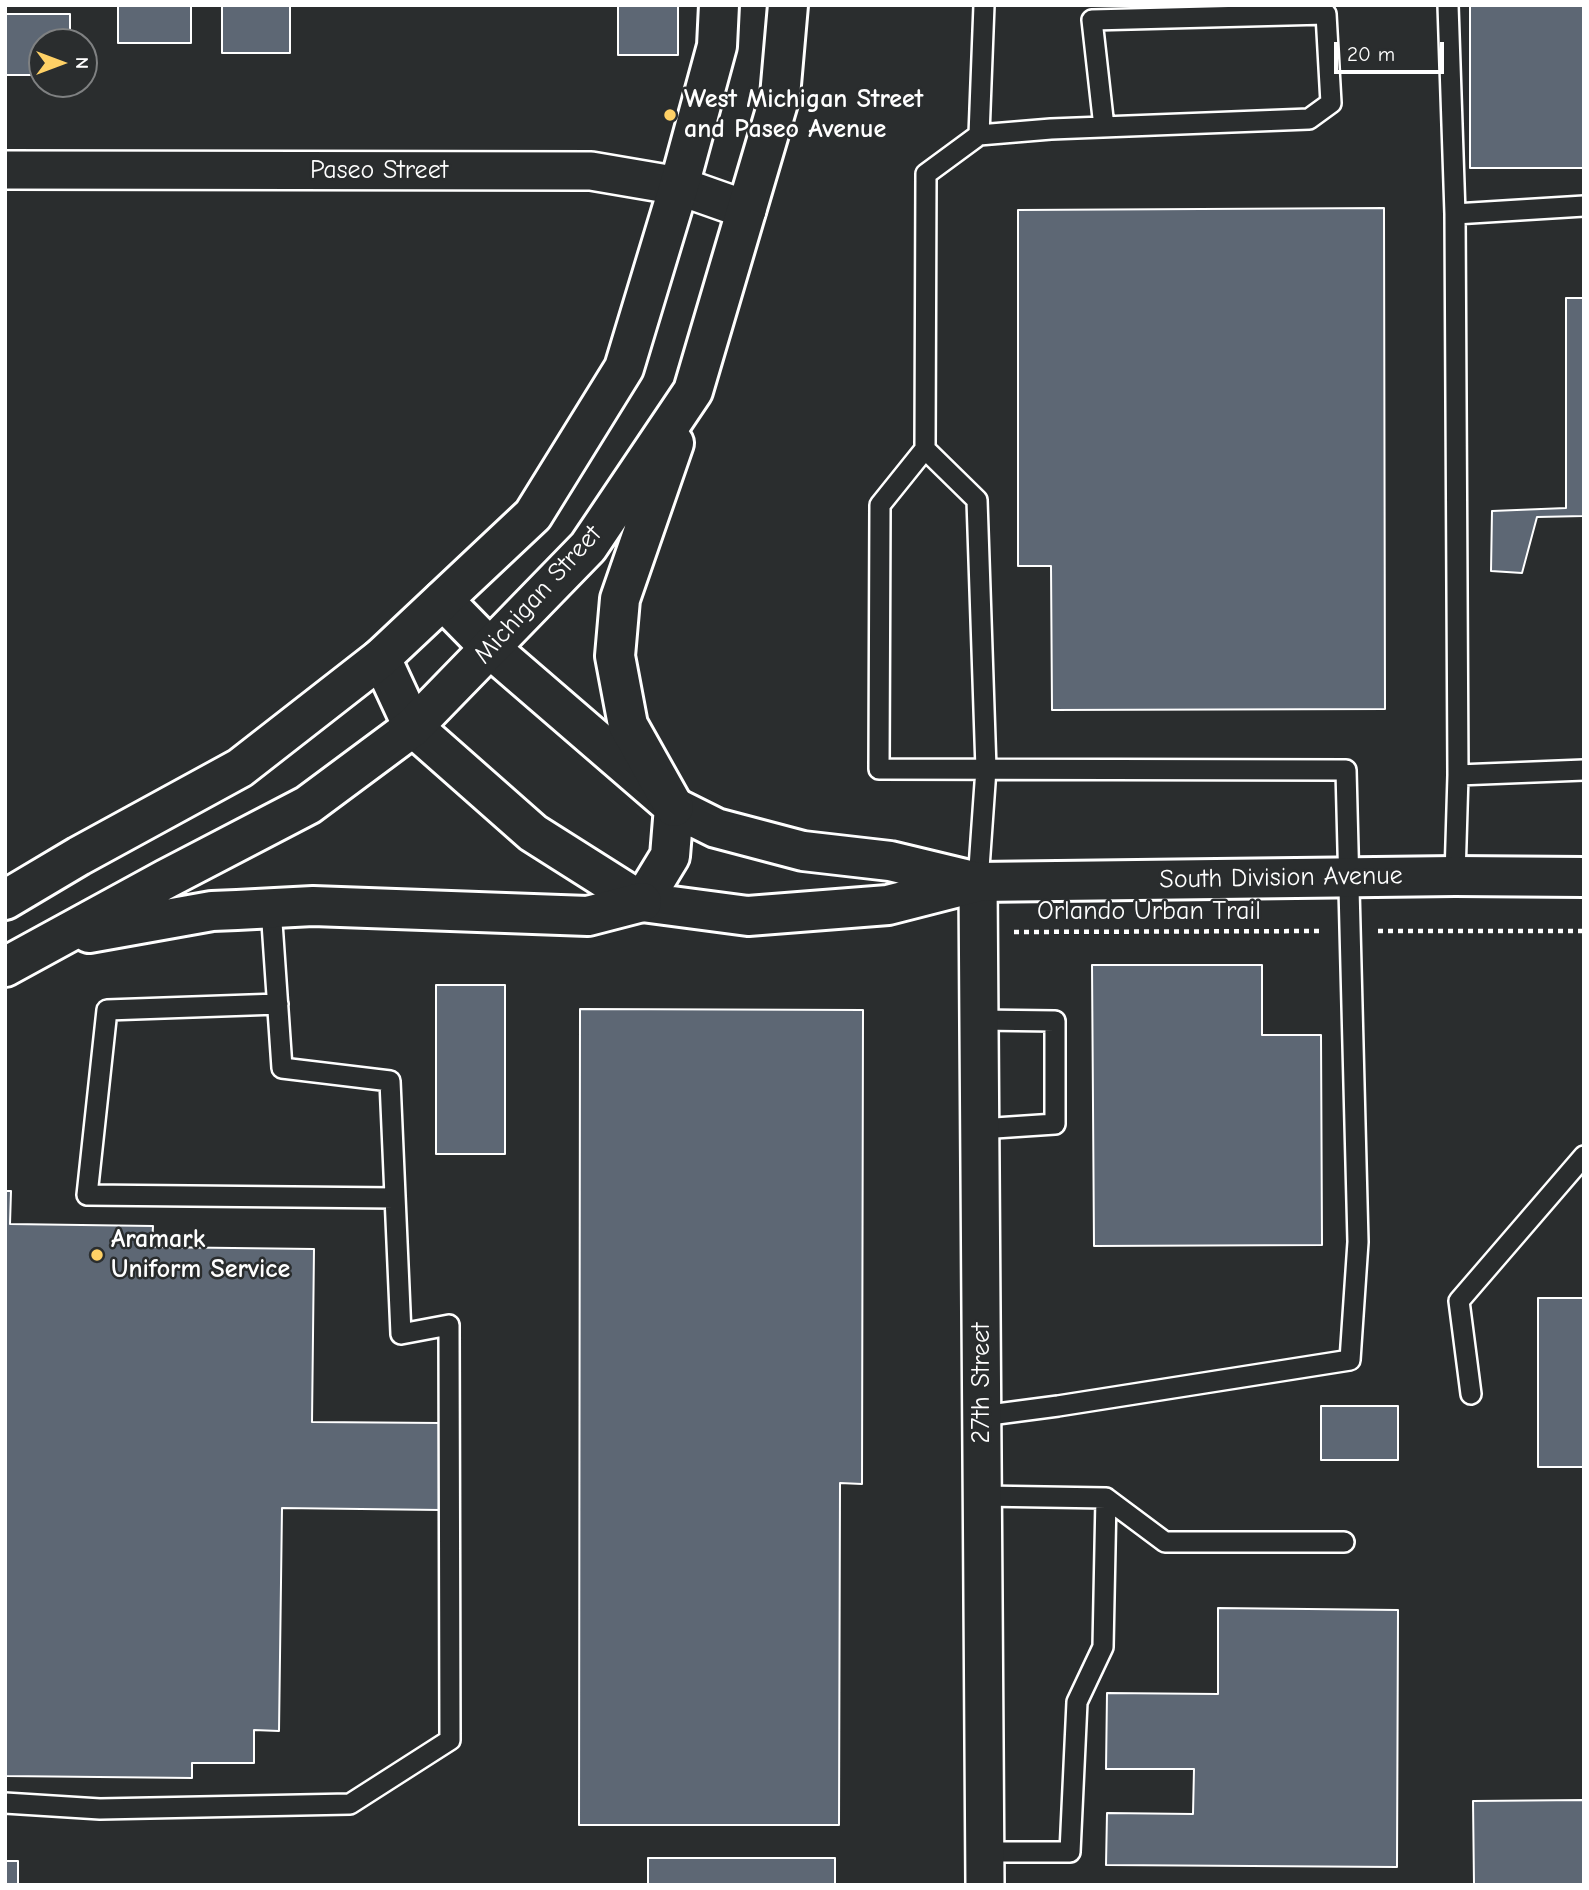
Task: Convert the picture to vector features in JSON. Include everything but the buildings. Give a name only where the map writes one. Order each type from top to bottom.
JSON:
[{"type":"main road","points":[[5,900],[79,856],[240,768],[381,658],[533,515],[624,368],[680,187],[717,47],[719,5]]},
{"type":"main road","name":"Michigan Street","points":[[5,967],[308,806],[414,727],[588,547],[693,391],[780,96],[789,5]]},
{"type":"main road","points":[[56,939],[212,911],[313,906],[588,916],[642,902],[670,856],[674,807],[628,725],[615,656],[620,599],[693,391]]},
{"type":"main road","name":"South Division Avenue","points":[[443,600],[491,649],[674,807],[716,828],[803,851],[890,861],[978,882]]},
{"type":"main road","name":"South Division Avenue","points":[[381,658],[414,727],[533,833],[642,902],[748,916],[888,905],[978,882],[1584,877]]},
{"type":"street","name":"Paseo Street","points":[[5,170],[592,172],[680,187],[747,210]]},
{"type":"street","name":"27th Street","points":[[978,882],[985,1868]]},
{"type":"lane","points":[[979,135],[984,5]]},
{"type":"lane","points":[[1448,5],[1455,214],[1458,775],[1455,876]]},
{"type":"lane","points":[[982,1416],[1350,1360],[1358,1242],[1346,769],[879,769],[880,505],[925,449],[926,174],[979,135],[1309,119],[1331,103],[1326,14],[1092,20],[1104,127]]},
{"type":"lane","points":[[1455,214],[1584,205]]},
{"type":"lane","points":[[925,449],[977,500],[986,769],[978,882]]},
{"type":"lane","points":[[1458,775],[1584,770]]},
{"type":"lane","points":[[5,1803],[100,1808],[350,1804],[450,1740],[449,1325],[401,1334],[390,1081],[282,1068],[271,908]]},
{"type":"lane","points":[[278,1004],[107,1010],[87,1195],[395,1198]]},
{"type":"lane","points":[[979,1020],[1055,1021],[1055,1124],[980,1129]]},
{"type":"lane","points":[[1471,1394],[1459,1301],[1584,1156]]},
{"type":"lane","points":[[982,1496],[1106,1499],[1165,1542],[1344,1542]]},
{"type":"lane","points":[[985,1868],[1070,1852],[1077,1702],[1103,1647],[1106,1499]]},
{"type":"path","points":[[1373,931],[1584,931]]},
{"type":"path","name":"Orlando Urban Trail","points":[[1018,932],[1279,932]]},
{"type":"place","name":"West Michigan Street and Paseo Avenue","points":[[670,115]]},
{"type":"place","name":"Aramark Uniform Service","points":[[97,1255]]}]
